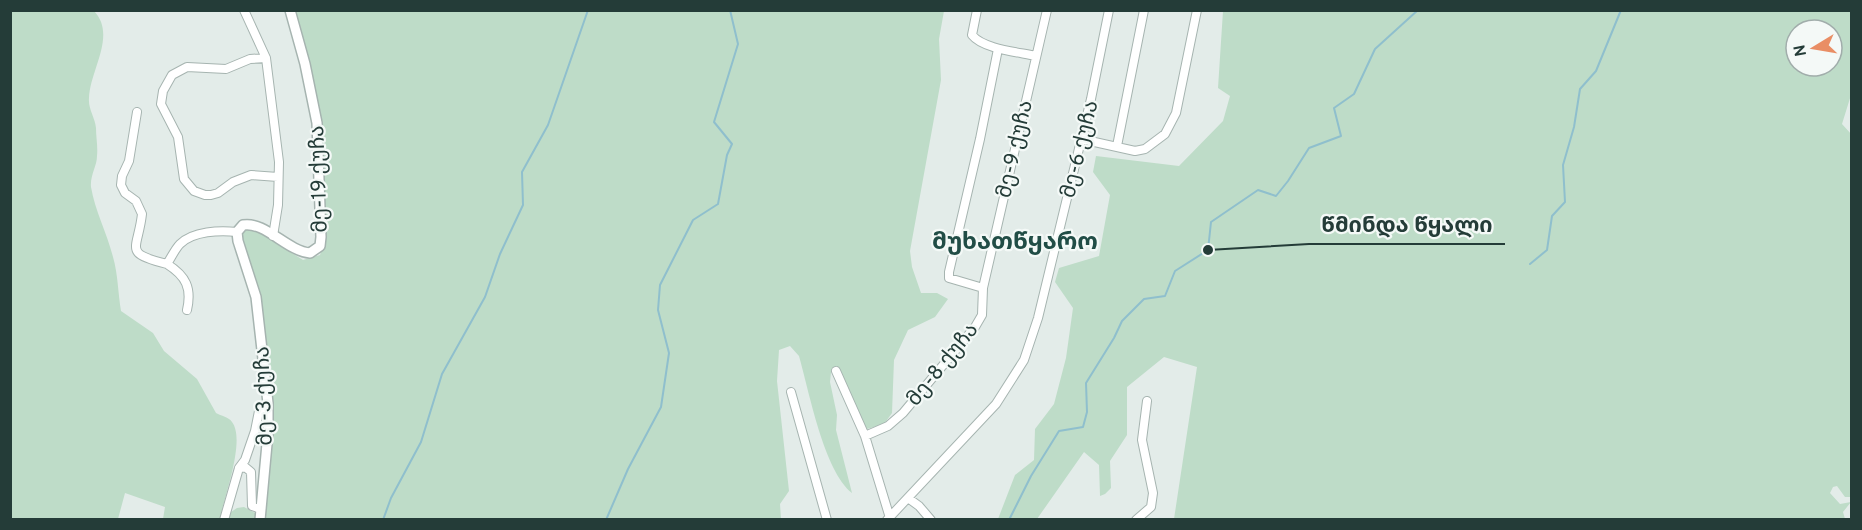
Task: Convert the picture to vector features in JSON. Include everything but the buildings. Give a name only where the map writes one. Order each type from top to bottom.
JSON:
[{"type":"street","points":[[244,10],[266,58],[279,162],[278,205],[273,236]]},
{"type":"street","name":"მე-19 ქუჩა","points":[[237,232],[247,224],[300,251],[310,253],[320,246],[317,123],[305,64],[290,10]]},
{"type":"street","points":[[977,10],[972,35],[975,40],[998,49],[1035,56]]},
{"type":"street","name":"მე-9 ქუჩა","points":[[983,288],[1047,10]]},
{"type":"street","name":"მე-6 ქუჩა","points":[[889,518],[996,404],[1024,360],[1038,318],[1110,10]]},
{"type":"street","points":[[1117,146],[1144,10]]},
{"type":"street","points":[[1081,139],[1135,151],[1145,148],[1165,134],[1176,113],[1197,10]]},
{"type":"street","points":[[983,288],[954,281],[949,278],[949,272],[998,49]]},
{"type":"street","points":[[266,58],[250,59],[226,69],[187,67],[172,75],[163,91],[161,104],[178,137],[184,179],[194,191],[211,195],[218,193],[233,182],[251,176],[278,177]]},
{"type":"street","points":[[137,112],[129,161],[122,176],[121,185],[125,193],[136,201],[142,214],[134,246],[138,254],[168,264],[181,273],[187,286],[189,302],[187,310]]},
{"type":"street","points":[[168,264],[179,244],[189,238],[220,230],[237,232]]},
{"type":"street","name":"მე-3 ქუჩა","points":[[237,232],[256,297],[268,403],[268,433],[260,519]]},
{"type":"street","name":"მე-8 ქუჩა","points":[[865,436],[888,426],[903,412],[975,327],[982,315],[983,288]]},
{"type":"street","points":[[836,371],[865,436],[889,518]]},
{"type":"street","points":[[791,392],[827,519]]},
{"type":"street","points":[[1136,519],[1151,507],[1153,493],[1142,440],[1147,401]]},
{"type":"street","points":[[224,519],[239,468],[245,460],[255,431],[259,411],[268,403]]},
{"type":"street","points":[[239,468],[245,467],[251,472],[252,506],[261,509]]},
{"type":"street","points":[[908,498],[931,519]]},
{"type":"green space","points":[[10,11],[94,11],[100,20],[103,42],[89,98],[95,124],[97,149],[97,160],[91,183],[93,196],[115,264],[121,311],[153,333],[164,351],[197,379],[216,413],[231,420],[236,430],[237,442],[233,469],[220,519],[163,519],[165,507],[125,493],[118,519],[11,519]]},
{"type":"green space","points":[[293,11],[944,11],[939,39],[941,80],[910,251],[912,267],[921,293],[937,293],[948,299],[935,317],[908,330],[894,360],[892,413],[884,424],[867,429],[860,418],[841,372],[831,372],[830,382],[837,415],[836,430],[852,493],[833,467],[819,429],[799,356],[790,346],[779,350],[777,381],[789,491],[780,504],[781,519],[263,519],[265,358],[240,232],[249,228],[257,231],[303,260],[320,255],[325,239],[321,128]]},
{"type":"green space","points":[[1223,11],[1851,11],[1851,95],[1842,124],[1852,135],[1851,497],[1845,497],[1837,486],[1833,487],[1830,493],[1840,504],[1851,502],[1843,512],[1845,519],[1174,519],[1197,367],[1164,357],[1127,387],[1127,435],[1110,461],[1111,488],[1105,494],[1100,496],[1099,465],[1084,452],[1037,519],[998,519],[1015,475],[1034,460],[1035,429],[1054,404],[1066,358],[1073,308],[1055,282],[1059,268],[1099,256],[1110,195],[1093,172],[1096,156],[1179,166],[1223,121],[1230,96],[1218,88]]},
{"type":"green space","points":[[244,507],[255,513],[255,519],[229,519],[231,512]]},
{"type":"waterway","points":[[383,520],[391,498],[421,442],[442,374],[485,297],[500,254],[523,205],[522,172],[548,125],[588,10]]},
{"type":"waterway","points":[[606,520],[628,469],[661,407],[669,353],[658,310],[660,285],[693,220],[718,204],[727,155],[732,144],[714,122],[738,44],[730,10]]},
{"type":"waterway","points":[[1009,520],[1031,476],[1059,431],[1083,427],[1087,412],[1086,383],[1122,321],[1144,299],[1165,296],[1175,271],[1208,250],[1211,222],[1258,190],[1276,196],[1309,148],[1341,136],[1334,108],[1354,94],[1375,49],[1418,10]]},
{"type":"waterway","points":[[1530,264],[1547,250],[1552,216],[1565,202],[1563,165],[1574,127],[1580,89],[1596,71],[1621,10]]},
{"type":"place","name":"წმინდა წყალი","points":[[1208,250]]},
{"type":"district","name":"მუხათწყარო","points":[[1015,241]]}]
